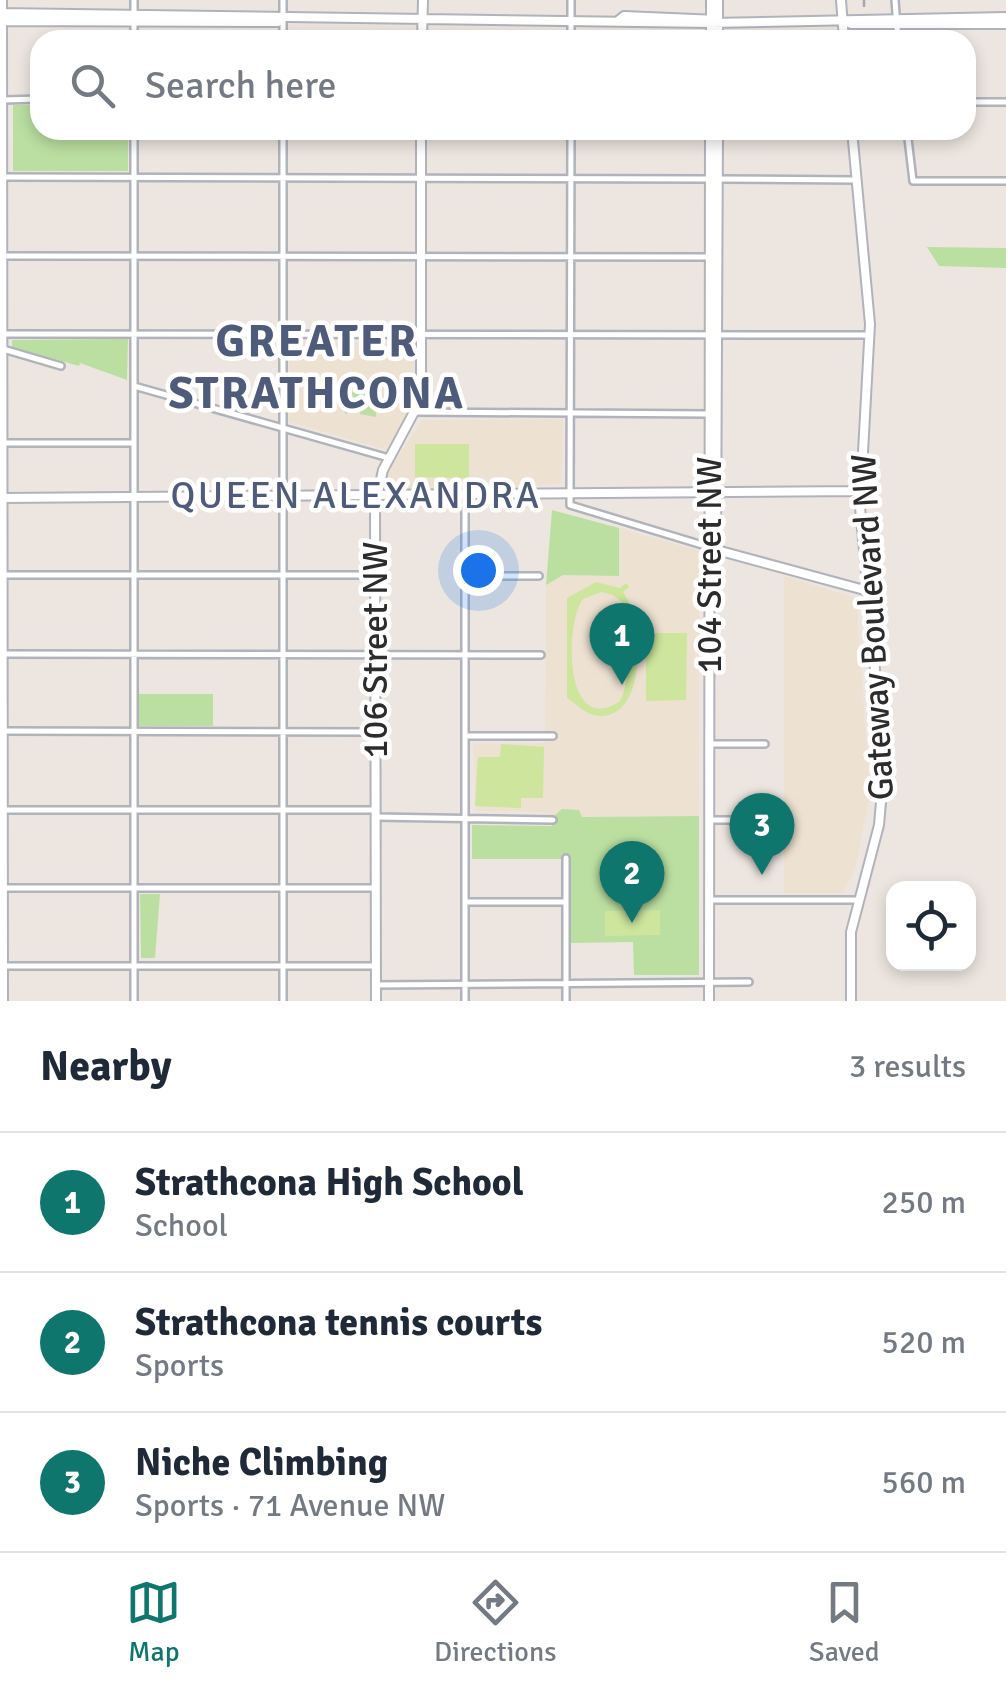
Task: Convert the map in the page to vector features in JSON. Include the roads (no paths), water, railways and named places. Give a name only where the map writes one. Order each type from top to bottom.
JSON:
[{"type":"main road","points":[[2,0],[3,1001]]},
{"type":"main road","points":[[422,30],[424,0]]},
{"type":"main road","points":[[714,0],[714,30]]},
{"type":"main road","points":[[841,0],[843,30]]},
{"type":"main road","points":[[1,17],[278,14],[283,18],[620,20],[624,16],[896,20],[1006,16]]},
{"type":"main road","points":[[896,20],[1006,24]]},
{"type":"main road","points":[[418,412],[421,140]]},
{"type":"main road","name":"104 Street NW","points":[[709,1001],[714,140]]},
{"type":"main road","name":"Gateway Boulevard NW","points":[[852,1001],[851,932],[879,825],[884,789],[859,491],[870,335],[853,140]]},
{"type":"main road","name":"106 Street NW","points":[[376,1001],[376,496],[389,458],[418,412]]},
{"type":"main road","points":[[0,498],[859,491]]},
{"type":"main road","points":[[713,548],[868,591]]},
{"type":"street","points":[[134,0],[134,30]]},
{"type":"street","points":[[283,0],[283,30]]},
{"type":"street","points":[[571,30],[572,0]]},
{"type":"street","points":[[895,0],[897,30]]},
{"type":"street","points":[[1,100],[30,99]]},
{"type":"street","points":[[976,102],[1006,102]]},
{"type":"street","points":[[134,140],[134,1001]]},
{"type":"street","points":[[283,140],[283,1001]]},
{"type":"street","points":[[571,140],[570,491],[574,508],[713,548]]},
{"type":"street","points":[[908,140],[914,181],[1006,180]]},
{"type":"street","points":[[1,178],[856,180]]},
{"type":"street","points":[[1,256],[714,257]]},
{"type":"street","points":[[1,334],[870,335]]},
{"type":"street","points":[[1,348],[61,366]]},
{"type":"street","points":[[134,386],[389,458]]},
{"type":"street","points":[[418,412],[714,414]]},
{"type":"street","points":[[1,443],[134,443]]},
{"type":"street","points":[[465,496],[465,1001]]},
{"type":"street","points":[[1,575],[375,575]]},
{"type":"street","points":[[465,576],[540,576]]},
{"type":"street","points":[[1,654],[541,654]]},
{"type":"street","points":[[1,732],[376,732]]},
{"type":"street","points":[[466,736],[554,736]]},
{"type":"street","points":[[709,744],[765,744]]},
{"type":"street","points":[[1,810],[283,810],[552,820]]},
{"type":"street","points":[[709,820],[778,820]]},
{"type":"street","points":[[566,858],[566,1001]]},
{"type":"street","points":[[1,888],[376,888]]},
{"type":"street","points":[[709,900],[857,900]]},
{"type":"street","points":[[466,902],[566,902]]},
{"type":"street","points":[[1,966],[376,966]]},
{"type":"street","points":[[376,985],[748,982]]},
{"type":"tram line","points":[[864,0],[864,6]]},
{"type":"place","name":"Strathcona High School","points":[[622,685]]},
{"type":"place","name":"Niche Climbing","points":[[762,875]]},
{"type":"place","name":"Strathcona tennis courts","points":[[632,923]]},
{"type":"district","name":"GREATER STRATHCONA","points":[[317,366]]},
{"type":"district","name":"QUEEN ALEXANDRA","points":[[356,495]]}]
